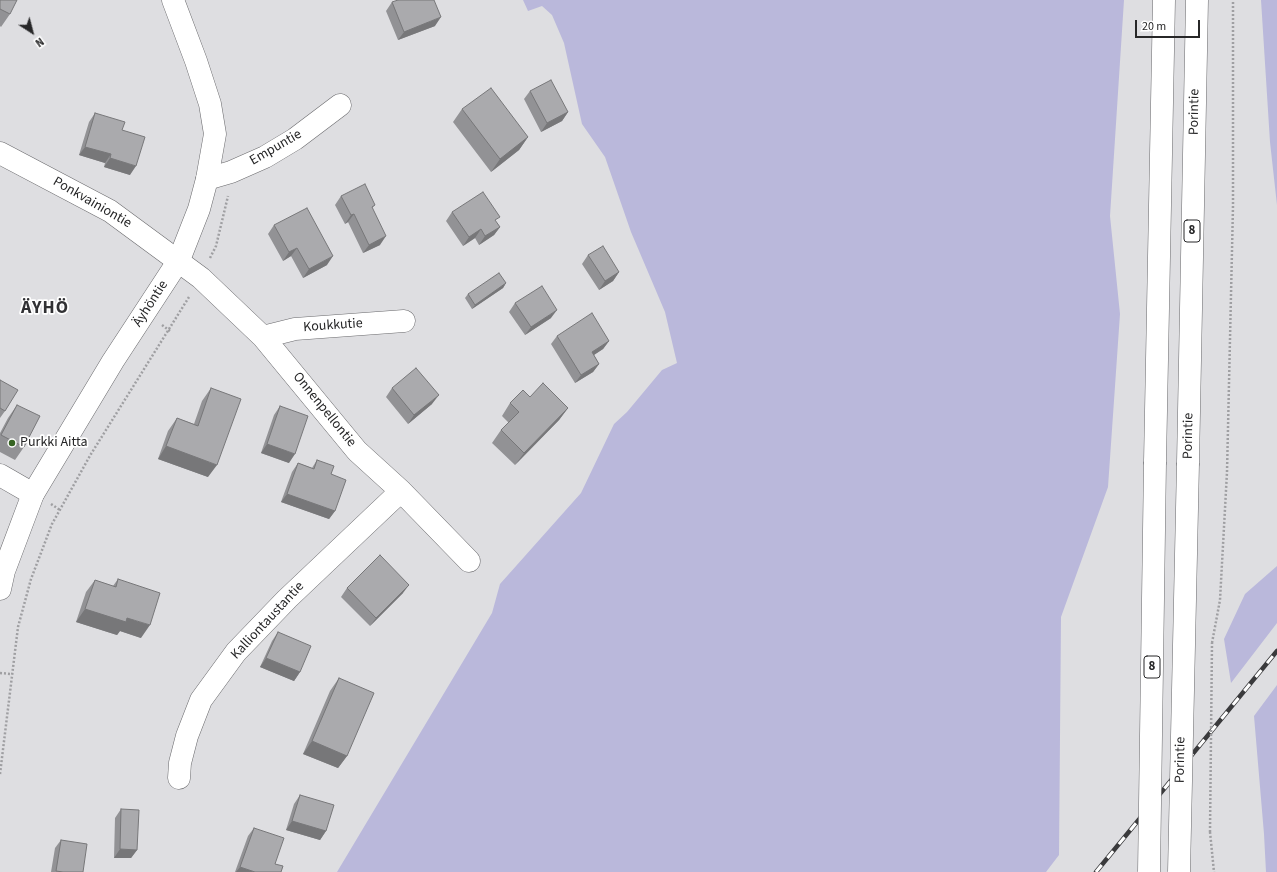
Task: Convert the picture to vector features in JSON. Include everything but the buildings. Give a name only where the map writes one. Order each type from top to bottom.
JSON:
[{"type":"main road","name":"Äyhöntie","points":[[0,589],[4,571],[33,494],[113,361],[179,260],[192,228],[207,179],[215,134],[210,104],[173,0]]},
{"type":"main road","name":"8","points":[[1149,872],[1164,0]]},
{"type":"main road","name":"Porintie","points":[[1179,872],[1197,0]]},
{"type":"main road","name":"Empuntie","points":[[207,179],[231,172],[265,156],[295,139],[340,105]]},
{"type":"main road","name":"Ponkvainiontie","points":[[0,153],[110,211],[179,260]]},
{"type":"main road","name":"Onnenpellontie","points":[[179,260],[211,287],[263,337],[357,450],[401,491],[469,561]]},
{"type":"main road","name":"Koukkutie","points":[[263,337],[295,329],[404,321]]},
{"type":"main road","points":[[0,475],[33,494]]},
{"type":"main road","name":"Kalliontaustantie","points":[[179,778],[180,763],[187,736],[201,700],[236,652],[287,599],[401,491]]},
{"type":"path","points":[[1214,872],[1210,832],[1212,644],[1220,600],[1227,472],[1233,206],[1233,0]]},
{"type":"path","points":[[0,673],[12,674]]},
{"type":"shaded area","points":[[523,0],[1124,0],[1110,216],[1120,314],[1108,487],[1061,617],[1059,855],[1046,872],[337,872],[492,613],[500,584],[581,493],[614,424],[627,412],[662,370],[677,363],[665,312],[631,232],[605,157],[582,124],[564,43],[552,15],[542,6],[528,11]]},
{"type":"shaded area","points":[[1261,0],[1277,0],[1277,205],[1270,142]]},
{"type":"shaded area","points":[[1277,566],[1277,623],[1231,683],[1224,639],[1245,594]]},
{"type":"shaded area","points":[[1277,685],[1277,872],[1266,872],[1254,716]]},
{"type":"railway","points":[[1096,872],[1277,651]]},
{"type":"place","name":"Purkki Aitta","points":[[12,443]]},
{"type":"district","name":"ÄYHÖ","points":[[45,309]]}]
